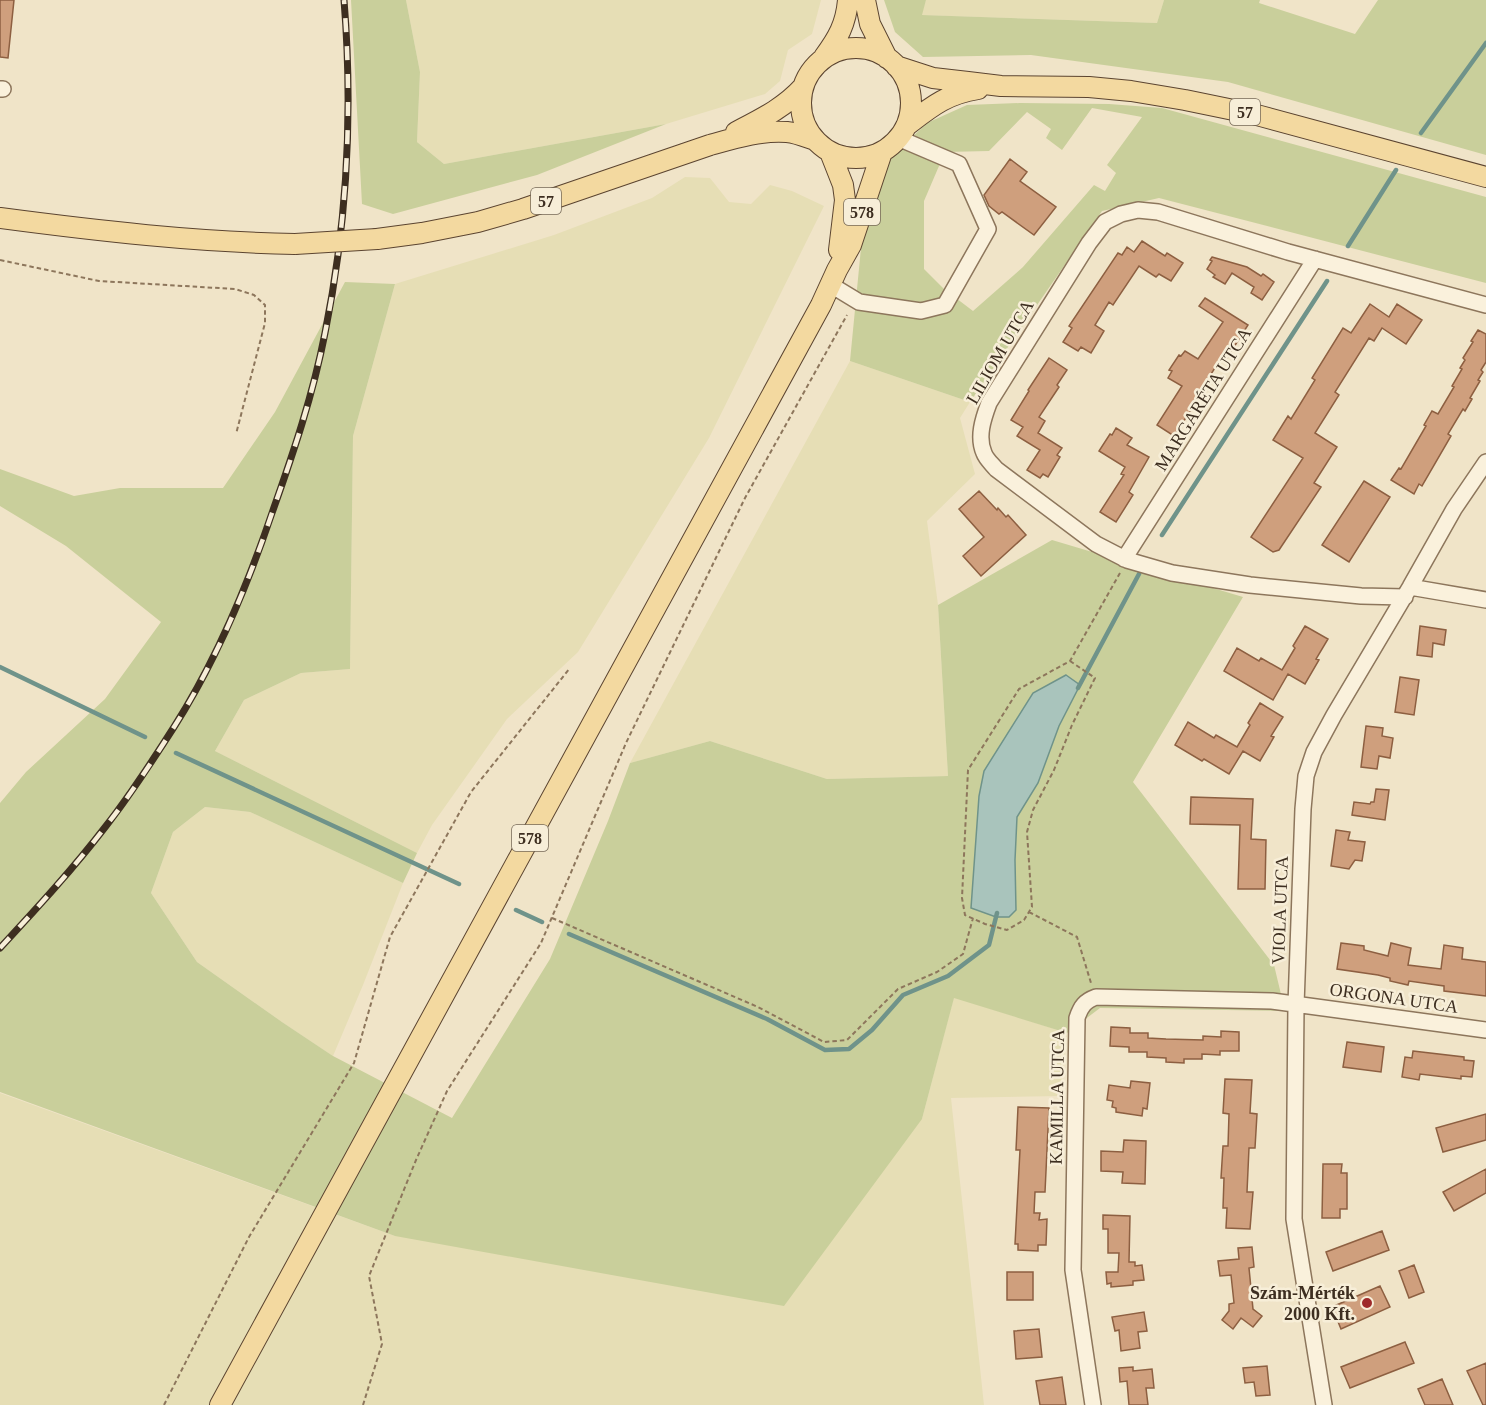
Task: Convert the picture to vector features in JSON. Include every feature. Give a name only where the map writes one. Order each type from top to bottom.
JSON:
[{"type":"main road","points":[[822,60],[843,26],[848,0]]},
{"type":"main road","points":[[865,0],[870,24],[892,62],[905,78],[911,98],[910,113],[902,132]]},
{"type":"main road","name":"57","points":[[711,145],[792,100],[822,60],[835,52],[858,48],[873,51],[892,62],[933,78],[1001,86],[1089,87],[1185,100],[1253,114],[1486,177]]},
{"type":"main road","name":"57","points":[[0,218],[170,238],[245,243],[296,244],[377,239],[422,233],[489,219],[711,145],[762,133],[800,134],[838,155],[856,158],[874,155],[882,152],[937,103],[954,94],[1001,86]]},
{"type":"main road","points":[[803,87],[802,111],[806,127],[823,146]]},
{"type":"main road","name":"578","points":[[823,146],[843,185],[845,200],[834,277]]},
{"type":"main road","name":"578","points":[[220,1405],[792,360],[851,245],[882,152]]},
{"type":"street","points":[[834,277],[860,302],[921,311],[945,305],[988,229],[959,164],[902,132]]},
{"type":"street","name":"LILIOM UTCA","points":[[1486,305],[1315,259],[1158,212],[1138,210],[1121,214],[1105,222],[1089,243],[989,403],[982,422],[981,445],[985,455],[996,469],[1096,544],[1126,560],[1172,573],[1250,585],[1361,596],[1408,592],[1486,600]]},
{"type":"street","name":"MARGARÉTA UTCA","points":[[1126,560],[1315,259]]},
{"type":"street","name":"VIOLA UTCA","points":[[1324,1405],[1294,1219],[1296,1005],[1306,776],[1314,752],[1334,714],[1408,592],[1454,509],[1486,462]]},
{"type":"street","points":[[1096,997],[1272,1001],[1296,1005]]},
{"type":"street","name":"KAMILLA UTCA","points":[[1093,1405],[1073,1270],[1077,1018],[1080,1008],[1086,1001],[1096,997]]},
{"type":"street","name":"ORGONA UTCA","points":[[1296,1005],[1486,1030]]},
{"type":"path","points":[[0,260],[99,281],[235,289],[254,295],[266,305],[265,323],[236,434]]},
{"type":"path","points":[[363,1405],[382,1344],[369,1276],[447,1090],[541,944],[626,743],[740,509],[848,315]]},
{"type":"path","points":[[1071,661],[1095,678],[1072,725],[1054,770],[1033,810],[1027,832],[1032,907],[1024,920],[1007,930],[985,924],[965,915],[962,898],[968,770],[1019,689],[1071,661],[1126,560]]},
{"type":"path","points":[[164,1405],[249,1238],[354,1063],[390,937],[471,792],[570,668]]},
{"type":"path","points":[[1029,912],[1077,937],[1096,997]]},
{"type":"path","points":[[552,918],[758,1007],[824,1041],[847,1041],[898,989],[937,972],[963,954],[973,918]]},
{"type":"shaded area","points":[[406,0],[821,0],[812,34],[788,50],[780,81],[765,94],[666,124],[444,164],[417,142],[420,72]]},
{"type":"shaded area","points":[[926,0],[1164,0],[1157,23],[921,15]]},
{"type":"shaded area","points":[[685,177],[710,178],[729,202],[751,204],[770,185],[792,191],[824,206],[709,438],[578,652],[507,719],[432,825],[417,853],[215,751],[244,700],[301,673],[350,669],[353,436],[395,284],[554,235],[652,198]]},
{"type":"shaded area","points":[[850,361],[970,402],[960,418],[975,474],[927,521],[938,605],[948,776],[827,779],[710,741],[630,763]]},
{"type":"shaded area","points":[[205,807],[250,812],[403,883],[333,1056],[197,962],[151,893],[173,832]]},
{"type":"shaded area","points":[[954,997],[1067,1033],[1060,1096],[951,1098],[984,1405],[0,1405],[0,1093],[395,1236],[922,1119]]},
{"type":"green space","points":[[351,0],[406,0],[420,72],[417,142],[444,164],[666,124],[537,175],[393,214],[362,204]]},
{"type":"green space","points":[[884,0],[926,0],[922,15],[1157,23],[1164,0],[1260,0],[1259,3],[1355,34],[1378,0],[1486,0],[1486,155],[1228,82],[1031,55],[923,57],[895,32]]},
{"type":"green space","points":[[1109,104],[1162,108],[1486,197],[1486,283],[1159,198],[1102,211],[970,402],[850,361],[861,248],[890,158],[927,123],[967,105]],"holes":[[[1092,108],[1142,117],[1107,165],[1116,173],[1105,191],[1094,185],[1023,267],[973,311],[944,289],[924,269],[924,201],[945,152],[989,151],[1027,112],[1051,129],[1046,138],[1062,150]]]},
{"type":"green space","points":[[345,282],[395,284],[353,436],[350,669],[301,673],[244,700],[215,751],[417,853],[403,883],[250,812],[205,807],[173,832],[151,893],[197,962],[333,1056],[452,1118],[550,959],[630,763],[710,741],[827,779],[948,776],[938,605],[1052,540],[1243,597],[1133,782],[1274,965],[1285,1011],[1100,1008],[1067,1033],[954,998],[922,1119],[784,1306],[395,1236],[0,1092],[0,803],[26,772],[105,699],[161,622],[66,546],[0,506],[0,469],[74,496],[120,488],[223,488],[275,412]],"holes":[[[1066,675],[1080,685],[1059,726],[1038,783],[1017,817],[1015,860],[971,908]]]},
{"type":"water","points":[[1066,675],[1080,685],[1059,726],[1038,783],[1017,817],[1016,910],[1009,917],[996,917],[971,908],[979,796],[984,771],[1033,693]]},
{"type":"building","points":[[0,0],[14,0],[8,58],[0,57]]},
{"type":"building","points":[[1010,159],[1027,172],[1020,181],[1056,207],[1034,235],[1002,212],[999,214],[989,206],[984,195]]},
{"type":"building","points":[[1142,241],[1165,256],[1167,253],[1183,263],[1171,281],[1159,274],[1156,277],[1139,266],[1113,305],[1109,302],[1095,325],[1104,331],[1091,353],[1081,347],[1078,351],[1063,342],[1072,328],[1069,326],[1118,253],[1122,255],[1127,247],[1134,252]]},
{"type":"building","points":[[1212,257],[1247,267],[1274,282],[1262,300],[1251,293],[1254,287],[1232,273],[1225,284],[1213,277],[1215,275],[1207,269]]},
{"type":"building","points":[[1205,298],[1248,325],[1227,358],[1223,355],[1174,436],[1157,425],[1182,386],[1168,378],[1172,371],[1169,370],[1179,355],[1181,356],[1185,351],[1198,359],[1223,322],[1199,306]]},
{"type":"building","points":[[1370,304],[1389,317],[1397,304],[1422,320],[1406,344],[1382,328],[1374,341],[1369,338],[1335,392],[1339,395],[1315,433],[1337,447],[1314,483],[1321,487],[1279,550],[1273,552],[1251,537],[1303,458],[1273,440],[1288,416],[1291,419],[1315,380],[1312,378],[1343,328],[1351,333]]},
{"type":"building","points":[[1478,330],[1486,334],[1486,362],[1481,370],[1483,372],[1478,380],[1480,381],[1465,411],[1463,409],[1448,434],[1451,436],[1422,486],[1419,484],[1414,494],[1391,480],[1399,468],[1401,469],[1432,411],[1438,414],[1454,387],[1452,386],[1465,360],[1463,358]]},
{"type":"building","points":[[1049,358],[1067,370],[1057,385],[1059,387],[1039,417],[1045,421],[1038,433],[1062,448],[1057,455],[1060,457],[1048,477],[1043,474],[1040,478],[1027,470],[1040,450],[1017,436],[1023,427],[1011,420]]},
{"type":"building","points":[[1116,428],[1132,438],[1127,445],[1149,457],[1129,492],[1133,495],[1116,522],[1100,512],[1124,475],[1121,474],[1125,467],[1099,451]]},
{"type":"building","points":[[1364,481],[1390,497],[1349,562],[1322,545]]},
{"type":"building","points":[[979,491],[997,510],[998,508],[1006,517],[1008,515],[1026,535],[981,576],[963,556],[984,537],[959,509]]},
{"type":"building","points":[[1305,626],[1328,639],[1305,684],[1288,674],[1273,700],[1224,671],[1237,648],[1259,661],[1261,658],[1282,670]]},
{"type":"building","points":[[1420,626],[1446,630],[1444,645],[1433,643],[1432,657],[1417,655]]},
{"type":"building","points":[[1400,677],[1419,680],[1414,715],[1395,712]]},
{"type":"building","points":[[1260,703],[1283,717],[1271,736],[1274,737],[1260,761],[1243,751],[1229,774],[1175,745],[1188,722],[1214,738],[1216,735],[1237,747]]},
{"type":"building","points":[[1366,726],[1383,728],[1382,736],[1393,738],[1390,758],[1379,756],[1377,769],[1361,767]]},
{"type":"building","points":[[1376,789],[1389,790],[1385,820],[1352,815],[1354,802],[1370,804],[1374,802]]},
{"type":"building","points":[[1191,797],[1253,799],[1251,839],[1266,840],[1265,889],[1238,889],[1240,825],[1190,824]]},
{"type":"building","points":[[1336,830],[1350,832],[1348,840],[1365,842],[1362,861],[1355,860],[1349,869],[1331,866]]},
{"type":"building","points":[[1341,943],[1364,946],[1364,950],[1388,956],[1391,943],[1411,948],[1408,965],[1441,969],[1444,945],[1463,948],[1462,959],[1486,962],[1486,996],[1444,991],[1444,986],[1409,981],[1408,985],[1390,981],[1390,978],[1378,975],[1337,969]]},
{"type":"building","points":[[1111,1027],[1130,1028],[1130,1033],[1148,1033],[1148,1038],[1166,1039],[1203,1040],[1203,1036],[1221,1037],[1221,1031],[1239,1032],[1239,1051],[1220,1051],[1220,1055],[1202,1054],[1202,1059],[1184,1059],[1184,1063],[1166,1062],[1166,1058],[1147,1057],[1147,1052],[1129,1052],[1129,1047],[1110,1046]]},
{"type":"building","points":[[1347,1042],[1384,1047],[1381,1072],[1343,1067]]},
{"type":"building","points":[[1413,1051],[1464,1057],[1464,1060],[1474,1061],[1472,1077],[1461,1076],[1461,1079],[1420,1074],[1419,1080],[1402,1077],[1405,1057],[1412,1058]]},
{"type":"building","points":[[1225,1079],[1252,1080],[1250,1113],[1257,1114],[1255,1148],[1249,1148],[1247,1192],[1253,1192],[1250,1229],[1226,1228],[1227,1208],[1223,1208],[1224,1178],[1221,1178],[1223,1146],[1228,1146],[1229,1114],[1223,1113]]},
{"type":"building","points":[[1131,1081],[1150,1083],[1147,1109],[1143,1108],[1142,1116],[1116,1112],[1116,1108],[1112,1107],[1113,1101],[1107,1100],[1109,1085],[1130,1088]]},
{"type":"building","points":[[1018,1107],[1049,1108],[1045,1192],[1035,1192],[1034,1213],[1040,1213],[1039,1220],[1047,1219],[1046,1245],[1038,1245],[1038,1251],[1018,1250],[1018,1244],[1015,1244],[1020,1150],[1016,1150]]},
{"type":"building","points":[[1486,1114],[1486,1140],[1443,1152],[1436,1128]]},
{"type":"building","points":[[1124,1140],[1146,1141],[1145,1184],[1122,1183],[1123,1172],[1101,1171],[1101,1151],[1123,1152]]},
{"type":"building","points":[[1323,1164],[1342,1164],[1341,1173],[1347,1173],[1347,1209],[1340,1209],[1340,1218],[1322,1218]]},
{"type":"building","points":[[1486,1169],[1486,1193],[1454,1211],[1443,1192]]},
{"type":"building","points":[[1103,1215],[1130,1216],[1129,1262],[1135,1262],[1135,1266],[1142,1265],[1144,1280],[1133,1281],[1133,1285],[1111,1287],[1111,1283],[1107,1284],[1106,1272],[1118,1272],[1119,1253],[1108,1253],[1108,1229],[1103,1229]]},
{"type":"building","points":[[1382,1231],[1389,1250],[1333,1271],[1326,1252]]},
{"type":"building","points":[[1252,1247],[1254,1267],[1249,1268],[1253,1309],[1262,1316],[1253,1327],[1241,1318],[1233,1329],[1222,1320],[1229,1311],[1229,1304],[1234,1303],[1231,1275],[1220,1276],[1218,1261],[1239,1259],[1238,1248]]},
{"type":"building","points":[[1414,1265],[1424,1292],[1409,1298],[1399,1271]]},
{"type":"building","points":[[1007,1272],[1033,1272],[1033,1300],[1007,1300]]},
{"type":"building","points":[[1380,1286],[1390,1307],[1341,1329],[1332,1307]]},
{"type":"building","points":[[1144,1312],[1147,1331],[1138,1332],[1140,1348],[1121,1351],[1119,1330],[1115,1331],[1112,1317]]},
{"type":"building","points":[[1039,1329],[1042,1357],[1016,1359],[1014,1331]]},
{"type":"building","points":[[1405,1342],[1414,1363],[1350,1388],[1341,1367]]},
{"type":"building","points":[[1486,1363],[1486,1405],[1483,1405],[1467,1371]]},
{"type":"building","points":[[1267,1366],[1270,1395],[1256,1396],[1254,1382],[1245,1383],[1243,1368]]},
{"type":"building","points":[[1133,1367],[1133,1371],[1152,1369],[1154,1388],[1146,1388],[1148,1405],[1129,1405],[1127,1381],[1120,1382],[1119,1368]]},
{"type":"building","points":[[1062,1377],[1066,1405],[1040,1405],[1036,1381]]},
{"type":"building","points":[[1442,1379],[1453,1405],[1425,1405],[1418,1389]]},
{"type":"waterway","points":[[1421,133],[1486,43]]},
{"type":"waterway","points":[[1348,246],[1396,170]]},
{"type":"waterway","points":[[1162,535],[1327,281]]},
{"type":"waterway","points":[[1078,688],[1139,574]]},
{"type":"waterway","points":[[0,667],[145,737]]},
{"type":"waterway","points":[[176,753],[459,884]]},
{"type":"waterway","points":[[516,910],[542,922]]},
{"type":"waterway","points":[[569,934],[767,1019],[825,1050],[849,1049],[872,1030],[903,995],[948,976],[989,945],[997,913]]},
{"type":"railway","points":[[0,948],[93,842],[142,777],[204,676],[241,596],[262,541],[308,402],[333,292],[343,209],[348,125],[344,0]]},
{"type":"place","name":"Szám-Mérték 2000 Kft.","points":[[1367,1303]]}]
